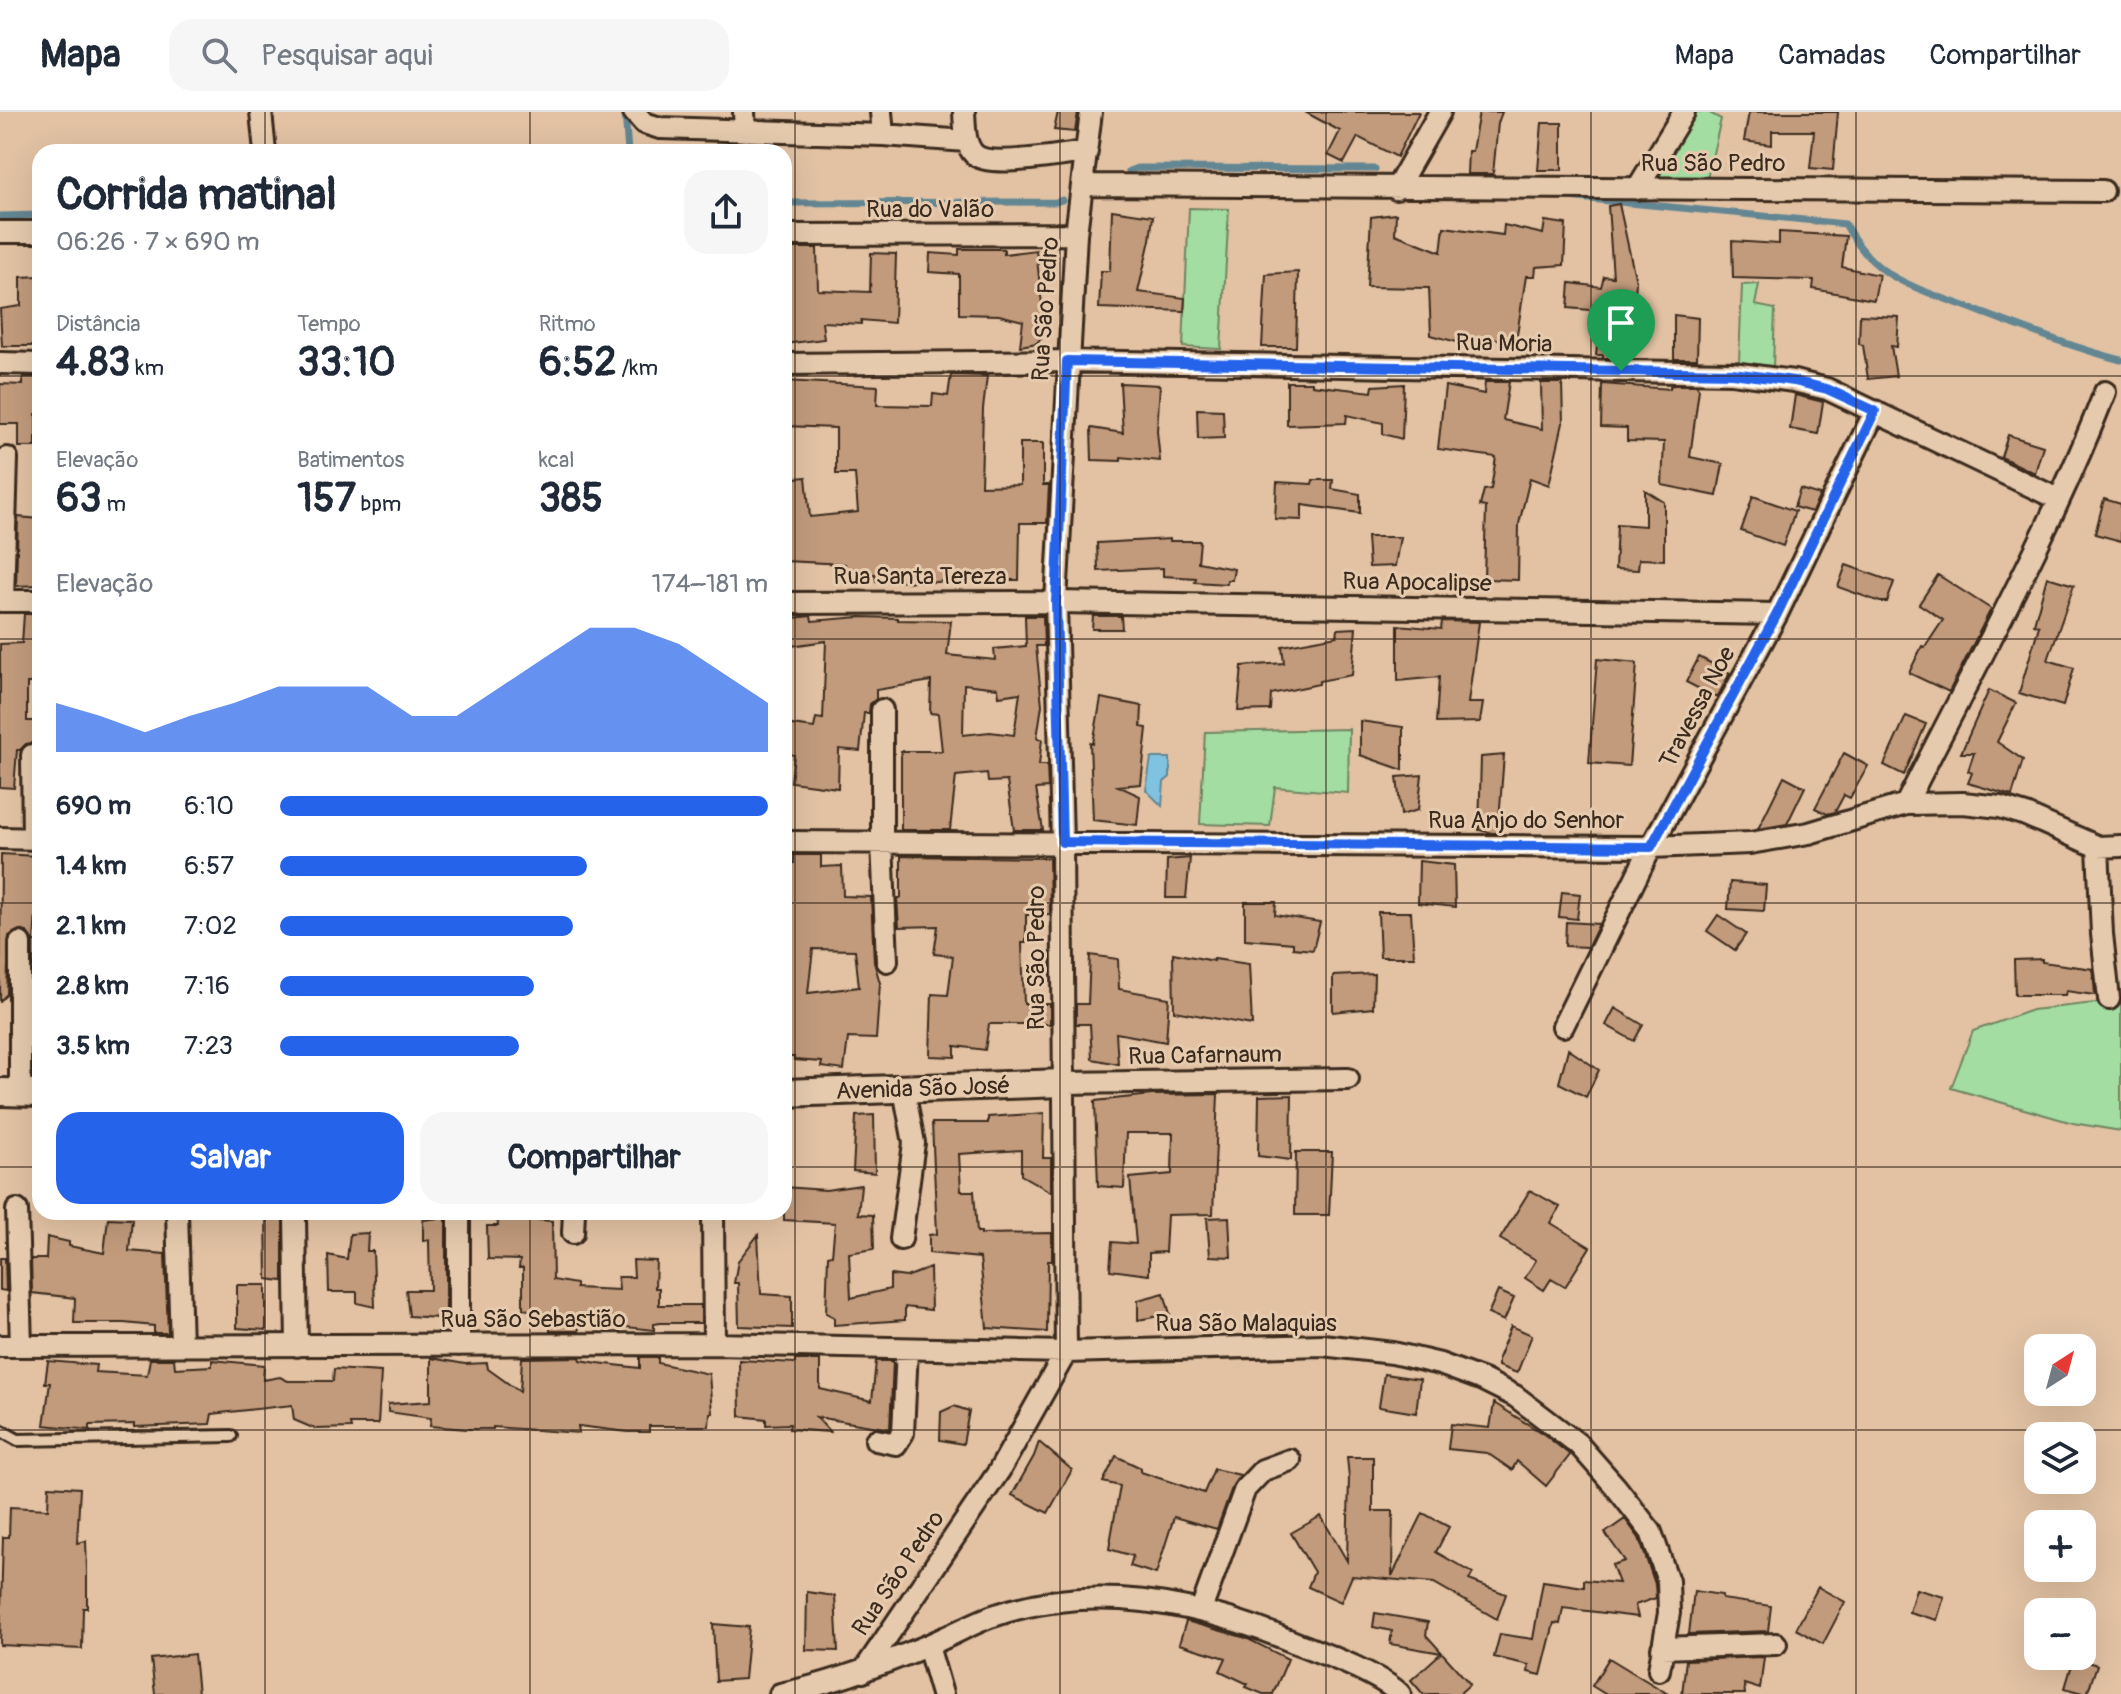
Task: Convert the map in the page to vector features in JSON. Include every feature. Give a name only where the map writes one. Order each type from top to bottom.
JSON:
[{"type":"street","points":[[261,112],[264,144]]},
{"type":"street","points":[[634,112],[644,123],[660,128],[744,122],[967,141]]},
{"type":"street","points":[[881,112],[883,135]]},
{"type":"street","points":[[964,112],[967,141],[973,154],[982,159],[998,161],[1087,152]]},
{"type":"street","name":"Rua São Pedro","points":[[863,1672],[999,1471],[1066,1352],[1062,842],[1056,602],[1076,234],[1091,112]]},
{"type":"street","points":[[1396,189],[1440,112]]},
{"type":"street","points":[[1637,189],[1684,112]]},
{"type":"street","name":"Rua São Pedro","points":[[1083,185],[2103,191]]},
{"type":"street","points":[[0,232],[32,232]]},
{"type":"street","name":"Rua do Valão","points":[[792,235],[1076,234]]},
{"type":"street","name":"Rua Moria","points":[[792,364],[1067,361],[1732,373],[1794,381],[1827,389],[2058,499]]},
{"type":"street","points":[[0,363],[32,364]]},
{"type":"street","points":[[1906,804],[2058,499],[2105,392]]},
{"type":"street","name":"Travessa Noe","points":[[1563,1026],[1651,847],[1777,614],[1875,411]]},
{"type":"street","points":[[7,458],[1,601],[32,601]]},
{"type":"street","name":"Rua Santa Tereza","points":[[792,603],[1056,602]]},
{"type":"street","name":"Rua Apocalipse","points":[[1056,602],[1777,614]]},
{"type":"street","points":[[882,710],[882,841],[887,961]]},
{"type":"street","name":"Rua Anjo do Senhor","points":[[1062,842],[1651,847],[1750,843],[1809,833],[1906,804],[1963,803],[2000,807],[2026,815],[2098,847],[2121,846]]},
{"type":"street","points":[[0,838],[32,839]]},
{"type":"street","points":[[792,842],[1062,842]]},
{"type":"street","points":[[2098,847],[2109,999]]},
{"type":"street","points":[[20,943],[20,1092]]},
{"type":"street","name":"Rua Cafarnaum","points":[[1063,1083],[1348,1079]]},
{"type":"street","name":"Avenida São José","points":[[792,1093],[1063,1083]]},
{"type":"street","points":[[901,1239],[914,1143],[904,1090]]},
{"type":"street","points":[[17,1210],[21,1346]]},
{"type":"street","points":[[177,1220],[181,1345]]},
{"type":"street","points":[[295,1220],[297,1346]]},
{"type":"street","points":[[459,1220],[459,1345]]},
{"type":"street","points":[[573,1233],[574,1220]]},
{"type":"street","points":[[713,1220],[714,1344]]},
{"type":"street","name":"Rua São Sebastião","points":[[0,1346],[714,1344],[1066,1352]]},
{"type":"street","name":"Rua São Malaquias","points":[[1066,1352],[1322,1345],[1393,1353],[1440,1364],[1515,1396],[1578,1444],[1651,1532],[1668,1581],[1669,1613],[1659,1670]]},
{"type":"street","points":[[876,1440],[896,1444],[903,1433],[907,1349]]},
{"type":"street","points":[[1201,1610],[1245,1489],[1263,1470],[1290,1460]]},
{"type":"street","points":[[780,1694],[824,1685],[863,1672],[993,1616],[1051,1602],[1097,1598],[1151,1600],[1238,1620],[1345,1663],[1400,1694]]},
{"type":"street","points":[[1662,1648],[1776,1644]]},
{"type":"street","points":[[928,1646],[942,1694]]},
{"type":"lane","points":[[0,1430],[18,1440],[231,1436]]},
{"type":"green space","points":[[1689,112],[1708,112],[1721,119],[1707,179],[1661,178],[1653,167]]},
{"type":"green space","points":[[1189,208],[1229,209],[1221,349],[1183,347]]},
{"type":"green space","points":[[1759,284],[1755,305],[1775,309],[1773,367],[1739,362],[1742,285]]},
{"type":"green space","points":[[1349,729],[1348,793],[1275,787],[1270,826],[1200,824],[1205,732]]},
{"type":"green space","points":[[2121,1000],[2121,1131],[2073,1123],[1951,1088],[1973,1031],[2032,1010]]},
{"type":"water","points":[[1151,758],[1170,758],[1170,777],[1164,782],[1162,806],[1146,790]]},
{"type":"building","points":[[1058,112],[1078,112],[1075,132],[1054,130]]},
{"type":"building","points":[[1305,112],[1419,112],[1397,157],[1358,137],[1344,163],[1328,155],[1340,131]]},
{"type":"building","points":[[1479,112],[1502,112],[1493,174],[1467,174],[1468,151],[1472,151]]},
{"type":"building","points":[[1749,112],[1838,112],[1833,170],[1810,168],[1814,131],[1772,131],[1772,145],[1744,141]]},
{"type":"building","points":[[1542,123],[1562,123],[1562,170],[1538,170]]},
{"type":"building","points":[[1619,204],[1636,282],[1630,358],[1603,358],[1603,355],[1596,355],[1601,311],[1568,308],[1570,283],[1601,287],[1604,276],[1613,277],[1608,206]]},
{"type":"building","points":[[1112,210],[1153,216],[1138,292],[1185,298],[1184,311],[1099,308],[1101,271],[1110,271]]},
{"type":"building","points":[[1396,214],[1395,234],[1441,252],[1444,227],[1503,235],[1504,225],[1543,234],[1545,221],[1566,224],[1564,265],[1536,267],[1535,276],[1526,276],[1516,341],[1487,338],[1486,350],[1431,335],[1429,288],[1367,287],[1371,217]]},
{"type":"building","points":[[1779,232],[1846,236],[1842,267],[1879,275],[1874,300],[1813,289],[1814,280],[1733,278],[1732,241],[1779,244]]},
{"type":"building","points":[[792,248],[817,248],[818,290],[870,292],[871,253],[896,254],[894,323],[861,320],[861,324],[822,322],[824,339],[792,343]]},
{"type":"building","points":[[959,249],[1004,249],[1004,254],[1036,250],[1045,332],[1037,343],[1020,346],[1023,321],[999,315],[959,314],[959,274],[929,272],[930,253],[959,255]]},
{"type":"building","points":[[1298,272],[1296,347],[1262,347],[1266,274]]},
{"type":"building","points":[[32,276],[32,346],[2,346],[0,309],[21,306],[21,277]]},
{"type":"building","points":[[1674,315],[1698,318],[1697,359],[1674,359]]},
{"type":"building","points":[[1860,315],[1899,317],[1897,347],[1891,346],[1896,376],[1868,379],[1863,345],[1859,344]]},
{"type":"building","points":[[951,375],[987,376],[981,486],[1020,485],[1020,443],[1043,443],[1043,485],[1049,485],[1047,523],[1020,523],[1019,580],[966,577],[938,582],[876,581],[875,574],[847,578],[845,564],[792,561],[792,478],[806,477],[810,517],[858,512],[855,474],[836,474],[836,428],[792,426],[792,381],[878,386],[877,405],[932,406],[933,394],[948,396]]},
{"type":"building","points":[[23,377],[32,377],[32,447],[19,447],[19,424],[0,424],[0,384],[23,385]]},
{"type":"building","points":[[1287,382],[1312,382],[1312,385],[1372,392],[1373,386],[1404,384],[1402,439],[1383,434],[1383,423],[1347,415],[1346,423],[1287,425]]},
{"type":"building","points":[[1485,382],[1509,382],[1503,420],[1542,429],[1541,383],[1562,383],[1563,423],[1549,485],[1530,478],[1519,524],[1518,580],[1484,579],[1486,507],[1480,506],[1484,490],[1491,489],[1496,457],[1438,449],[1445,386],[1484,394]]},
{"type":"building","points":[[1120,383],[1160,385],[1157,431],[1160,461],[1121,457],[1121,461],[1092,460],[1091,428],[1123,433]]},
{"type":"building","points":[[1602,384],[1670,389],[1674,385],[1696,385],[1699,389],[1690,457],[1723,464],[1717,496],[1662,485],[1664,442],[1627,441],[1627,428],[1601,427]]},
{"type":"building","points":[[1795,395],[1823,402],[1818,434],[1790,429]]},
{"type":"building","points":[[1197,409],[1223,410],[1224,438],[1198,439]]},
{"type":"building","points":[[2008,435],[2043,446],[2035,473],[2001,457]]},
{"type":"building","points":[[1313,480],[1333,480],[1332,489],[1360,494],[1360,513],[1302,505],[1302,520],[1275,519],[1277,482],[1312,484]]},
{"type":"building","points":[[1800,489],[1820,495],[1812,512],[1794,507]]},
{"type":"building","points":[[1645,490],[1664,502],[1664,560],[1639,559],[1638,570],[1615,569],[1617,524],[1645,526]]},
{"type":"building","points":[[1753,496],[1795,511],[1783,546],[1741,531]]},
{"type":"building","points":[[2104,499],[2121,504],[2121,541],[2095,534]]},
{"type":"building","points":[[18,517],[32,518],[32,585],[16,586]]},
{"type":"building","points":[[1367,537],[1400,537],[1395,566],[1369,567]]},
{"type":"building","points":[[1170,539],[1200,541],[1198,562],[1234,569],[1232,580],[1227,580],[1227,584],[1195,582],[1196,578],[1163,576],[1163,568],[1098,571],[1097,543]]},
{"type":"building","points":[[1846,565],[1894,582],[1887,602],[1838,587]]},
{"type":"building","points":[[1938,575],[1991,609],[1949,692],[1909,673],[1922,646],[1925,647],[1943,620],[1919,604]]},
{"type":"building","points":[[2047,577],[2074,585],[2048,660],[2074,668],[2063,706],[2019,693],[2039,626],[2034,624]]},
{"type":"building","points":[[24,614],[32,614],[32,683],[27,683],[27,721],[32,721],[32,744],[17,750],[14,788],[0,787],[0,644],[22,643]]},
{"type":"building","points":[[811,616],[812,621],[860,617],[951,621],[947,655],[995,660],[994,649],[1026,646],[1025,616],[1043,616],[1044,646],[1036,646],[1042,705],[1037,738],[1042,739],[1039,765],[1047,765],[1048,788],[1036,789],[1043,830],[1014,830],[1007,781],[988,782],[987,773],[956,776],[950,830],[901,830],[901,751],[942,751],[938,714],[930,713],[931,681],[876,690],[876,699],[870,704],[869,713],[864,713],[860,751],[839,749],[838,788],[792,782],[792,725],[814,728],[816,718],[823,719],[826,641],[792,646],[792,618]],"holes":[[[964,684],[998,688],[999,696],[1020,693],[1014,735],[990,732],[963,735]]]},
{"type":"building","points":[[1093,616],[1121,616],[1122,629],[1092,629]]},
{"type":"building","points":[[1442,621],[1479,622],[1468,703],[1483,703],[1480,722],[1436,723],[1439,677],[1398,681],[1398,625],[1441,629]]},
{"type":"building","points":[[1356,628],[1352,675],[1271,694],[1270,710],[1238,711],[1242,666],[1284,663],[1282,646],[1337,636],[1338,629]]},
{"type":"building","points":[[1699,657],[1730,673],[1717,698],[1686,682]]},
{"type":"building","points":[[1597,659],[1637,663],[1629,766],[1589,763]]},
{"type":"building","points":[[1989,690],[2016,703],[1997,742],[2023,760],[2012,796],[1968,783],[1974,753],[1961,753]]},
{"type":"building","points":[[1101,698],[1142,706],[1141,727],[1147,728],[1141,784],[1118,786],[1140,796],[1137,825],[1093,820],[1090,743],[1093,744]]},
{"type":"building","points":[[1906,716],[1926,724],[1904,775],[1884,765]]},
{"type":"building","points":[[1360,721],[1403,727],[1403,770],[1360,755]]},
{"type":"building","points":[[1844,753],[1868,766],[1850,798],[1844,795],[1835,812],[1827,814],[1815,808]]},
{"type":"building","points":[[1504,755],[1498,833],[1479,830],[1481,757]]},
{"type":"building","points":[[1422,775],[1418,810],[1401,815],[1397,777]]},
{"type":"building","points":[[1784,776],[1805,787],[1787,824],[1758,829]]},
{"type":"building","points":[[1,854],[32,856],[32,940],[27,932],[19,930],[9,936],[7,994],[0,1001]]},
{"type":"building","points":[[794,855],[821,855],[821,867],[842,866],[843,896],[871,897],[874,962],[880,983],[876,1039],[848,1038],[844,1070],[821,1067],[822,1062],[794,1060],[792,1057]],"holes":[[[813,949],[855,950],[859,987],[808,993]]]},
{"type":"building","points":[[901,856],[1049,858],[1050,914],[1026,915],[1026,943],[1022,943],[1024,1004],[1050,1004],[1050,1024],[989,1024],[985,1050],[955,1046],[955,1057],[930,1056],[932,994],[948,995],[953,956],[934,954],[938,926],[899,927],[897,898],[901,898]]},
{"type":"building","points":[[1190,858],[1186,898],[1166,898],[1167,860]]},
{"type":"building","points":[[1419,861],[1454,865],[1455,907],[1418,903]]},
{"type":"building","points":[[1730,882],[1766,885],[1764,911],[1728,909]]},
{"type":"building","points":[[1562,892],[1580,894],[1577,919],[1559,917]]},
{"type":"building","points":[[1245,902],[1276,902],[1275,915],[1320,922],[1313,950],[1293,948],[1293,943],[1245,939]]},
{"type":"building","points":[[1378,912],[1411,912],[1414,957],[1380,957]]},
{"type":"building","points":[[1718,915],[1746,934],[1735,950],[1707,931]]},
{"type":"building","points":[[1566,922],[1599,924],[1588,947],[1565,946]]},
{"type":"building","points":[[1173,953],[1249,964],[1252,1025],[1174,1011]]},
{"type":"building","points":[[1090,955],[1118,959],[1119,989],[1169,998],[1166,1042],[1116,1033],[1118,1064],[1092,1059],[1090,1024],[1076,1024],[1076,1004],[1088,1004]]},
{"type":"building","points":[[2042,959],[2042,962],[2093,969],[2095,995],[2066,991],[2065,995],[2015,995],[2014,960]]},
{"type":"building","points":[[1374,974],[1373,1008],[1333,1012],[1333,976]]},
{"type":"building","points":[[1615,1008],[1643,1025],[1634,1041],[1606,1025]]},
{"type":"building","points":[[1568,1049],[1599,1070],[1586,1097],[1559,1083]]},
{"type":"building","points":[[1218,1094],[1213,1214],[1167,1215],[1165,1252],[1149,1253],[1149,1275],[1110,1270],[1112,1242],[1136,1244],[1130,1178],[1172,1174],[1173,1133],[1126,1133],[1124,1188],[1098,1186],[1095,1101],[1152,1095]]},
{"type":"building","points":[[1292,1095],[1291,1160],[1258,1156],[1259,1096]]},
{"type":"building","points":[[1044,1113],[1043,1158],[1051,1158],[1051,1192],[1021,1175],[1021,1150],[959,1154],[961,1191],[974,1191],[977,1232],[1052,1233],[1052,1261],[1048,1261],[1047,1332],[987,1328],[980,1258],[929,1253],[929,1235],[937,1234],[932,1123],[988,1123],[988,1117]]},
{"type":"building","points":[[874,1115],[875,1173],[853,1171],[856,1116]]},
{"type":"building","points":[[1296,1152],[1332,1152],[1329,1215],[1295,1215]]},
{"type":"building","points":[[861,1185],[858,1214],[873,1215],[874,1249],[849,1253],[851,1298],[890,1289],[890,1275],[906,1277],[930,1268],[931,1310],[905,1307],[905,1320],[834,1325],[834,1317],[826,1313],[828,1256],[832,1255],[835,1223],[784,1220],[792,1220],[792,1188],[826,1190]]},
{"type":"building","points":[[1530,1190],[1560,1207],[1551,1223],[1590,1247],[1565,1287],[1551,1279],[1544,1290],[1525,1278],[1536,1260],[1500,1239]]},
{"type":"building","points":[[1229,1217],[1231,1257],[1210,1256],[1207,1218]]},
{"type":"building","points":[[108,1220],[132,1220],[129,1251],[165,1254],[168,1333],[154,1333],[154,1326],[74,1323],[75,1298],[32,1293],[31,1259],[46,1259],[47,1237],[69,1242],[69,1246],[104,1253]]},
{"type":"building","points":[[266,1220],[283,1220],[283,1281],[267,1279]]},
{"type":"building","points":[[423,1220],[446,1220],[446,1324],[438,1323],[438,1318],[409,1316],[406,1290],[430,1290],[429,1240],[423,1241]]},
{"type":"building","points":[[498,1220],[552,1221],[553,1280],[576,1284],[576,1288],[619,1290],[618,1277],[634,1277],[633,1260],[656,1261],[655,1288],[659,1288],[659,1305],[701,1305],[701,1323],[660,1323],[654,1324],[654,1330],[578,1322],[579,1331],[550,1331],[550,1314],[523,1309],[523,1268],[519,1268],[520,1260],[488,1259],[487,1226],[498,1226]]},
{"type":"building","points":[[368,1233],[367,1251],[373,1251],[375,1307],[357,1303],[357,1292],[329,1292],[328,1255],[347,1259],[350,1234]]},
{"type":"building","points":[[758,1235],[761,1294],[792,1296],[792,1328],[739,1326],[738,1283],[734,1283],[738,1261]]},
{"type":"building","points":[[0,1258],[5,1258],[6,1291],[0,1290]]},
{"type":"building","points":[[237,1285],[266,1285],[266,1330],[237,1328]]},
{"type":"building","points":[[1498,1291],[1514,1298],[1504,1321],[1488,1314]]},
{"type":"building","points":[[1164,1293],[1170,1314],[1138,1320],[1138,1300]]},
{"type":"building","points":[[1511,1326],[1532,1335],[1517,1373],[1498,1366],[1498,1358]]},
{"type":"building","points":[[580,1357],[581,1360],[640,1368],[640,1357],[658,1357],[658,1363],[709,1374],[712,1413],[709,1426],[649,1426],[649,1432],[628,1432],[578,1426],[579,1433],[493,1427],[467,1429],[430,1426],[431,1418],[388,1412],[388,1404],[431,1401],[431,1358],[465,1364],[487,1363],[488,1369],[520,1392],[522,1358]]},
{"type":"building","points":[[150,1359],[174,1359],[175,1368],[212,1366],[212,1360],[264,1365],[263,1380],[280,1377],[288,1381],[333,1381],[334,1369],[381,1372],[378,1424],[315,1429],[294,1420],[292,1405],[212,1414],[210,1424],[90,1425],[90,1430],[44,1425],[50,1383],[45,1383],[48,1361],[96,1365],[95,1372],[147,1375]]},
{"type":"building","points":[[739,1360],[795,1363],[795,1360],[820,1360],[820,1389],[872,1401],[876,1361],[893,1361],[890,1429],[816,1417],[830,1432],[789,1429],[790,1424],[766,1425],[766,1419],[740,1416]]},
{"type":"building","points":[[1384,1374],[1420,1379],[1416,1413],[1379,1407]]},
{"type":"building","points":[[1494,1403],[1570,1455],[1546,1486],[1517,1461],[1512,1470],[1487,1453],[1448,1449],[1451,1424],[1490,1428]]},
{"type":"building","points":[[954,1406],[969,1411],[963,1444],[940,1440],[941,1412]]},
{"type":"building","points":[[1039,1442],[1072,1470],[1048,1513],[1012,1495]]},
{"type":"building","points":[[1116,1456],[1141,1468],[1141,1472],[1204,1493],[1214,1469],[1240,1475],[1233,1485],[1217,1529],[1174,1517],[1156,1574],[1130,1566],[1133,1556],[1109,1549],[1120,1486],[1103,1482]]},
{"type":"building","points":[[1347,1457],[1373,1457],[1373,1511],[1393,1511],[1392,1576],[1423,1513],[1449,1527],[1436,1552],[1473,1573],[1469,1580],[1506,1594],[1497,1619],[1434,1583],[1352,1576],[1341,1602],[1308,1587],[1314,1572],[1291,1533],[1321,1516],[1347,1561]]},
{"type":"building","points":[[49,1486],[80,1488],[77,1543],[86,1541],[87,1572],[82,1649],[0,1645],[3,1537],[9,1537],[10,1507],[48,1509]]},
{"type":"building","points":[[1625,1519],[1639,1538],[1655,1584],[1656,1598],[1635,1605],[1638,1617],[1563,1608],[1560,1624],[1554,1623],[1541,1675],[1528,1672],[1529,1665],[1494,1657],[1500,1634],[1533,1639],[1543,1581],[1584,1587],[1584,1580],[1619,1583],[1612,1565],[1625,1561],[1605,1533]]},
{"type":"building","points":[[1818,1587],[1845,1602],[1823,1644],[1796,1629]]},
{"type":"building","points":[[1916,1589],[1944,1597],[1937,1620],[1909,1612]]},
{"type":"building","points":[[1694,1591],[1722,1595],[1722,1599],[1771,1606],[1768,1631],[1689,1634]]},
{"type":"building","points":[[807,1592],[835,1596],[838,1651],[806,1650]]},
{"type":"building","points":[[1375,1613],[1428,1622],[1426,1635],[1470,1684],[1459,1694],[1423,1694],[1411,1680],[1441,1653],[1390,1644],[1392,1631],[1373,1627]]},
{"type":"building","points":[[1186,1621],[1246,1638],[1288,1659],[1273,1694],[1263,1694],[1246,1687],[1248,1684],[1220,1671],[1226,1658],[1179,1644]]},
{"type":"building","points":[[713,1624],[749,1627],[744,1679],[716,1681]]},
{"type":"building","points":[[194,1654],[198,1694],[155,1694],[151,1659]]},
{"type":"building","points":[[1764,1657],[1760,1689],[1744,1684],[1745,1694],[1682,1694],[1686,1660]]},
{"type":"building","points":[[1609,1658],[1668,1694],[1605,1694],[1592,1686]]},
{"type":"building","points":[[2070,1670],[2095,1670],[2087,1694],[2065,1688]]},
{"type":"waterway","points":[[625,112],[627,144]]},
{"type":"waterway","points":[[1129,171],[1137,168],[1375,169]]},
{"type":"waterway","points":[[1568,197],[1845,224],[1869,258],[1899,280],[2047,337],[2121,360]]},
{"type":"waterway","points":[[792,203],[1062,200]]},
{"type":"waterway","points":[[0,216],[32,215]]},
{"type":"route","points":[[1067,361],[1621,371],[1732,373],[1794,381],[1827,389],[1875,411],[1777,614],[1651,847],[1062,842],[1056,602],[1067,361]]}]
